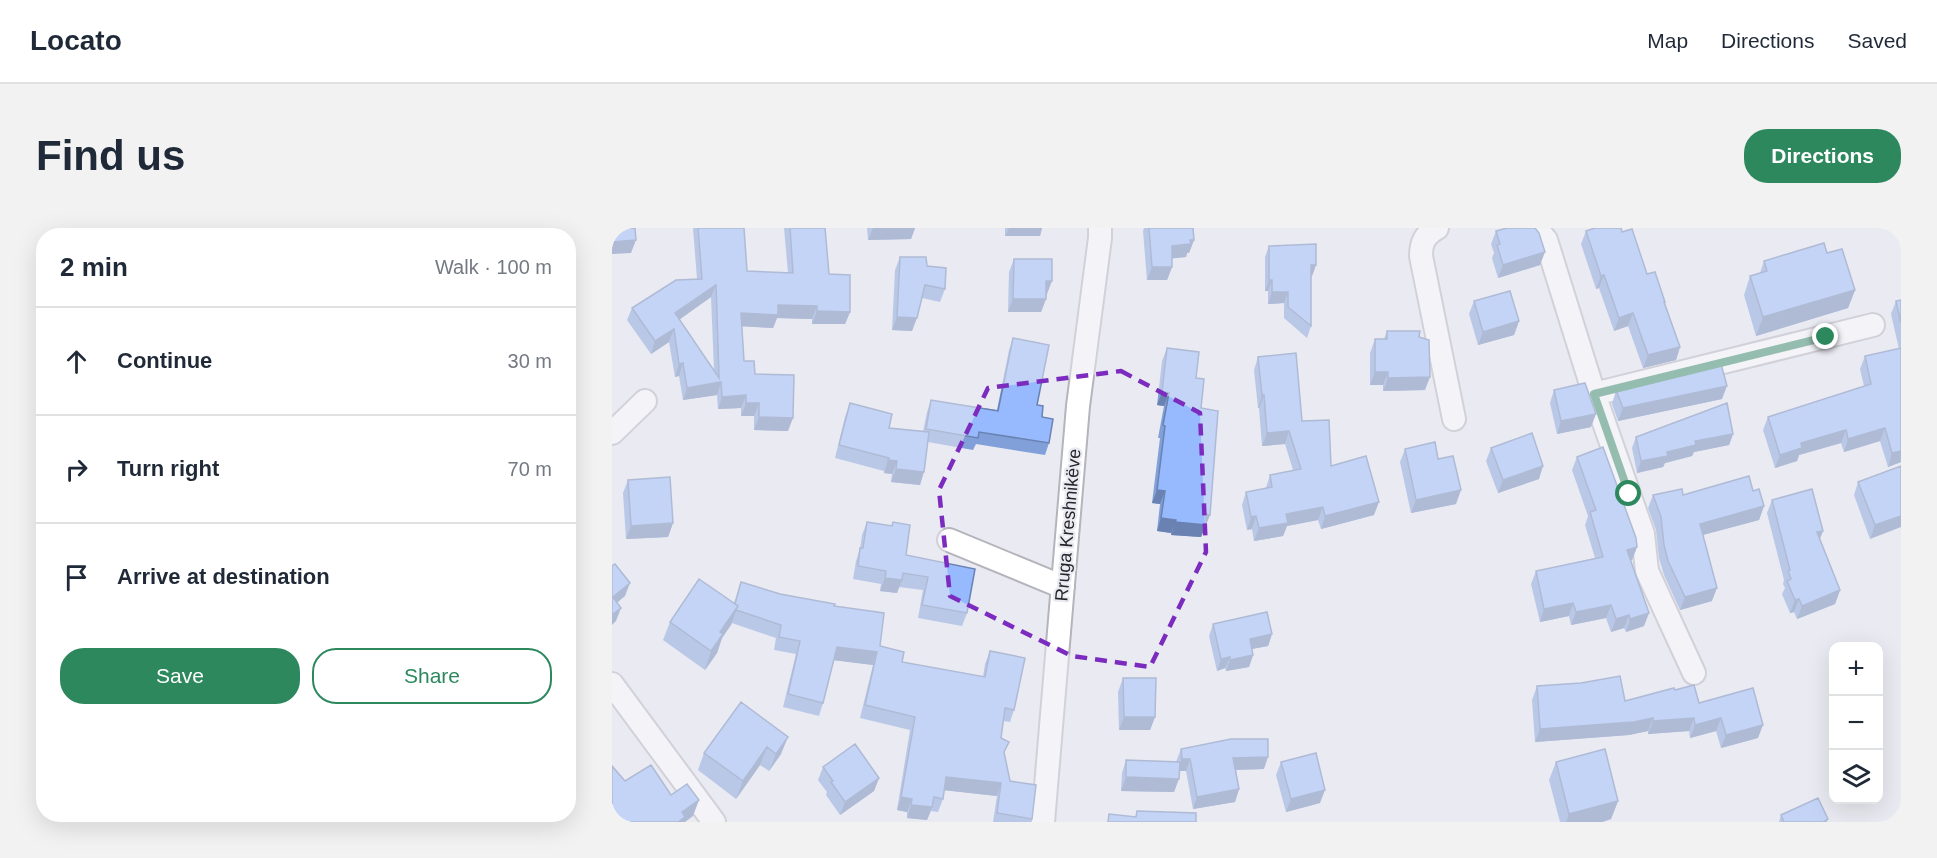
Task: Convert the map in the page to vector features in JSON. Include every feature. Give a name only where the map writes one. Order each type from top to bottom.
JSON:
[{"type":"street","name":"Rruga Kreshnikëve","points":[[1043,822],[1078,406],[1101,238],[1100,228]]},
{"type":"street","points":[[1437,228],[1428,233],[1421,244],[1421,256],[1454,419]]},
{"type":"street","points":[[1536,228],[1546,240],[1594,394],[1643,534],[1647,571],[1694,673]]},
{"type":"street","points":[[1594,394],[1873,325]]},
{"type":"street","points":[[612,433],[645,401]]},
{"type":"street","points":[[949,540],[1063,587]]},
{"type":"street","points":[[612,684],[714,822]]},
{"type":"highlighted area","points":[[1121,371],[1200,413],[1206,552],[1150,667],[1072,656],[950,596],[939,490],[988,388]]},
{"type":"building","points":[[612,228],[635,228],[636,240],[612,242]]},
{"type":"building","points":[[698,228],[744,228],[747,271],[793,273],[790,228],[825,228],[829,274],[850,275],[850,312],[817,311],[817,306],[778,305],[778,315],[741,313],[744,361],[754,361],[755,374],[794,375],[793,418],[759,417],[759,403],[746,403],[746,395],[722,397],[721,382],[687,388],[683,363],[679,364],[674,329],[655,341],[632,308],[676,280],[702,279]],"holes":[[[716,285],[719,378],[675,313]]]},
{"type":"building","points":[[1149,228],[1193,228],[1194,240],[1190,240],[1191,244],[1172,246],[1172,267],[1152,267]]},
{"type":"building","points":[[1507,228],[1535,228],[1545,252],[1503,265],[1497,245],[1500,244],[1496,231]]},
{"type":"building","points":[[1595,228],[1621,228],[1622,232],[1632,229],[1647,274],[1655,272],[1680,347],[1648,355],[1633,313],[1619,318],[1604,275],[1601,276],[1586,231]]},
{"type":"building","points":[[1824,243],[1827,253],[1842,249],[1855,290],[1763,317],[1750,276],[1767,271],[1764,261]]},
{"type":"building","points":[[1316,244],[1316,265],[1311,265],[1311,326],[1288,307],[1288,292],[1272,292],[1272,280],[1269,280],[1269,246]]},
{"type":"building","points":[[900,257],[926,257],[927,266],[946,268],[945,289],[925,285],[917,318],[897,317]]},
{"type":"building","points":[[1014,259],[1052,259],[1052,281],[1046,281],[1046,299],[1013,299]]},
{"type":"building","points":[[1510,291],[1519,321],[1483,332],[1474,301]]},
{"type":"building","points":[[1901,300],[1901,323],[1896,301]]},
{"type":"building","points":[[1387,331],[1420,331],[1419,337],[1429,340],[1430,377],[1388,378],[1388,372],[1375,372],[1375,339],[1387,339]]},
{"type":"building","points":[[1013,338],[1049,345],[1037,405],[1043,406],[1042,417],[1053,419],[1049,443],[979,432],[978,438],[926,429],[931,400],[998,411]]},
{"type":"building","points":[[1167,348],[1199,352],[1196,378],[1204,379],[1201,408],[1218,411],[1210,515],[1206,514],[1206,525],[1175,522],[1176,520],[1161,518],[1165,491],[1157,490],[1165,426],[1163,425],[1169,393],[1162,392]]},
{"type":"building","points":[[1901,348],[1901,451],[1892,453],[1885,428],[1848,439],[1846,430],[1801,443],[1802,448],[1780,455],[1768,417],[1871,384],[1865,356]]},
{"type":"building","points":[[1296,353],[1302,421],[1329,420],[1331,466],[1366,456],[1379,502],[1325,516],[1323,507],[1286,514],[1288,523],[1259,528],[1256,516],[1251,517],[1246,492],[1272,487],[1270,475],[1301,469],[1289,431],[1267,433],[1258,357]]},
{"type":"building","points":[[1721,364],[1727,386],[1623,408],[1616,390]]},
{"type":"building","points":[[1585,383],[1596,414],[1561,421],[1554,390]]},
{"type":"building","points":[[850,403],[892,414],[889,428],[929,432],[924,472],[896,469],[897,461],[839,445]]},
{"type":"building","points":[[1727,403],[1733,434],[1695,441],[1696,445],[1667,452],[1668,456],[1641,461],[1636,437]]},
{"type":"building","points":[[1532,433],[1543,466],[1503,480],[1491,448]]},
{"type":"building","points":[[1435,442],[1438,459],[1453,456],[1461,490],[1416,500],[1405,449]]},
{"type":"building","points":[[1603,447],[1636,538],[1637,547],[1627,550],[1649,613],[1630,619],[1629,615],[1616,619],[1611,605],[1576,612],[1573,603],[1544,609],[1536,571],[1603,557],[1590,512],[1596,510],[1577,457]]},
{"type":"building","points":[[1901,466],[1901,516],[1875,525],[1858,482]]},
{"type":"building","points":[[1749,476],[1753,491],[1759,489],[1764,506],[1700,524],[1717,588],[1685,597],[1668,561],[1661,517],[1653,495],[1682,489],[1683,495]]},
{"type":"building","points":[[670,477],[673,523],[631,526],[628,480]]},
{"type":"building","points":[[1812,489],[1823,531],[1817,532],[1840,590],[1802,606],[1799,599],[1795,600],[1787,581],[1791,579],[1788,571],[1790,570],[1772,500]]},
{"type":"building","points":[[867,522],[892,526],[893,522],[910,525],[906,555],[975,569],[967,613],[922,605],[928,577],[903,573],[902,580],[885,578],[886,571],[858,566]]},
{"type":"building","points":[[615,564],[630,583],[613,597],[621,608],[612,615],[612,566]]},
{"type":"building","points":[[699,579],[738,606],[720,632],[723,634],[711,651],[670,622]]},
{"type":"building","points":[[741,582],[780,594],[835,604],[834,606],[884,613],[880,646],[904,652],[902,662],[985,677],[990,651],[1025,658],[1014,710],[1005,708],[1001,738],[1009,742],[1004,752],[1010,781],[1036,785],[1032,819],[997,813],[1001,783],[946,777],[943,799],[934,797],[932,807],[911,805],[912,799],[901,797],[915,717],[865,705],[877,652],[837,647],[823,703],[788,694],[800,641],[779,637],[781,625],[736,610],[738,606],[735,604]]},
{"type":"building","points":[[1267,612],[1272,634],[1250,639],[1253,655],[1230,660],[1230,657],[1221,659],[1213,624]]},
{"type":"building","points":[[1620,676],[1625,701],[1694,685],[1699,703],[1753,688],[1763,725],[1726,735],[1721,718],[1695,725],[1694,718],[1653,721],[1653,718],[1634,722],[1540,729],[1537,686],[1581,683]]},
{"type":"building","points":[[1123,678],[1156,678],[1155,717],[1124,717]]},
{"type":"building","points":[[741,702],[788,737],[776,754],[767,747],[743,781],[704,753]]},
{"type":"building","points":[[1231,739],[1268,739],[1268,757],[1233,758],[1239,789],[1197,797],[1190,759],[1182,759],[1181,749]]},
{"type":"building","points":[[855,744],[879,778],[845,802],[823,767]]},
{"type":"building","points":[[1605,749],[1618,801],[1569,814],[1556,762]]},
{"type":"building","points":[[1316,753],[1325,790],[1291,799],[1281,762]]},
{"type":"building","points":[[1126,760],[1180,762],[1179,779],[1126,777]]},
{"type":"building","points":[[651,765],[671,795],[687,784],[699,800],[682,812],[685,817],[678,822],[612,822],[612,766],[625,781]]},
{"type":"building","points":[[1818,798],[1828,819],[1825,822],[1784,822],[1781,815]]},
{"type":"building","points":[[1137,811],[1196,813],[1196,822],[1108,822],[1109,814],[1136,817]]},
{"type":"route","points":[[1629,494],[1594,394],[1826,337]]}]
